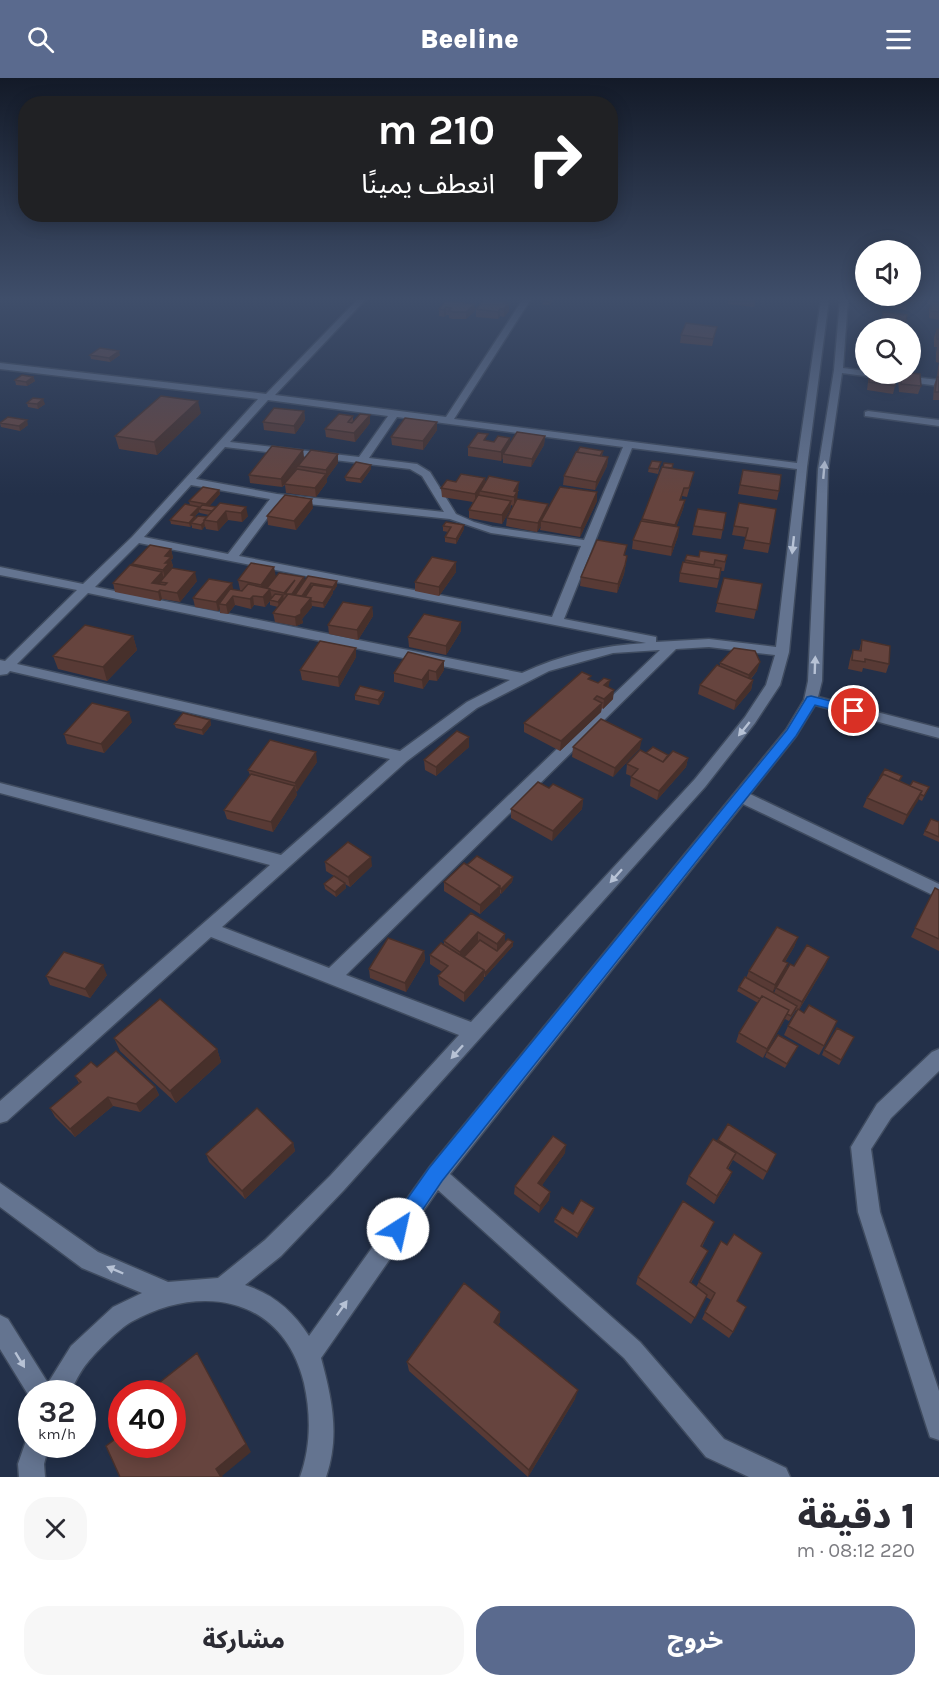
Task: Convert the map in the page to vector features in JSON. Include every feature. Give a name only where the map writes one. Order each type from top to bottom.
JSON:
[{"type":"street","points":[[2,668],[136,539],[298,364]]},
{"type":"street","points":[[448,421],[485,364]]},
{"type":"street","points":[[222,1289],[273,1248],[338,1183],[700,783],[750,720],[773,686],[782,652],[802,467],[816,364]]},
{"type":"street","points":[[309,1356],[436,1175],[791,733],[811,700],[815,681],[823,469],[838,364]]},
{"type":"street","points":[[0,366],[266,397],[802,467]]},
{"type":"street","points":[[838,370],[939,382]]},
{"type":"street","points":[[362,460],[394,414]]},
{"type":"street","points":[[868,414],[939,423]]},
{"type":"street","points":[[222,444],[413,466],[426,474],[452,516]]},
{"type":"street","points":[[556,622],[628,444]]},
{"type":"street","points":[[189,481],[277,497],[452,516],[491,530],[588,544]]},
{"type":"street","points":[[231,558],[277,497]]},
{"type":"street","points":[[136,539],[673,645]]},
{"type":"street","points":[[0,571],[524,678]]},
{"type":"street","points":[[0,1114],[402,757],[472,705],[544,668],[612,649],[709,643],[782,652]]},
{"type":"street","points":[[332,977],[673,645]]},
{"type":"street","points":[[2,668],[402,757]]},
{"type":"street","points":[[811,700],[939,733]]},
{"type":"street","points":[[0,788],[283,862]]},
{"type":"street","points":[[740,796],[939,891]]},
{"type":"street","points":[[208,929],[474,1032]]},
{"type":"street","points":[[939,1058],[884,1111],[861,1147],[869,1212],[939,1428]]},
{"type":"street","points":[[436,1175],[632,1350],[715,1448],[777,1477]]},
{"type":"street","points":[[0,1194],[90,1260],[168,1293]]},
{"type":"street","points":[[63,1380],[79,1354],[121,1315],[168,1293],[222,1289],[257,1300],[287,1323],[309,1356],[321,1403],[320,1457],[313,1477]]},
{"type":"street","points":[[0,1327],[32,1380]]},
{"type":"street","points":[[32,1477],[33,1458]]},
{"type":"building","points":[[22,375],[33,377],[26,382],[15,380]]},
{"type":"building","points":[[937,377],[939,377],[939,392],[935,392]]},
{"type":"building","points":[[161,396],[198,401],[154,442],[115,436]]},
{"type":"building","points":[[33,398],[43,399],[37,404],[27,403]]},
{"type":"building","points":[[274,408],[304,411],[294,426],[263,422]]},
{"type":"building","points":[[339,414],[353,416],[348,422],[352,423],[360,414],[370,415],[354,433],[325,429]]},
{"type":"building","points":[[8,417],[27,420],[19,426],[0,423]]},
{"type":"building","points":[[405,418],[437,422],[423,441],[391,437]]},
{"type":"building","points":[[517,432],[545,436],[532,459],[503,454]]},
{"type":"building","points":[[478,433],[488,434],[484,440],[494,442],[498,436],[510,438],[501,452],[468,447]]},
{"type":"building","points":[[272,446],[303,450],[281,479],[249,475]]},
{"type":"building","points":[[580,447],[603,451],[600,456],[577,452]]},
{"type":"building","points":[[311,450],[338,454],[326,470],[298,466]]},
{"type":"building","points":[[576,452],[608,457],[596,482],[564,476]]},
{"type":"building","points":[[652,461],[661,462],[658,469],[649,468]]},
{"type":"building","points":[[356,462],[371,465],[360,479],[345,477]]},
{"type":"building","points":[[664,463],[673,464],[672,468],[663,467]]},
{"type":"building","points":[[662,467],[694,472],[689,488],[684,488],[680,500],[685,500],[675,525],[642,519]]},
{"type":"building","points":[[297,469],[326,474],[315,488],[284,484]]},
{"type":"building","points":[[743,470],[781,475],[779,491],[740,485]]},
{"type":"building","points":[[461,474],[485,478],[475,494],[441,488],[447,480],[456,482]]},
{"type":"building","points":[[489,476],[519,482],[514,491],[517,492],[514,497],[480,491]]},
{"type":"building","points":[[203,487],[219,490],[206,504],[189,501]]},
{"type":"building","points":[[560,487],[597,492],[581,528],[541,521]]},
{"type":"building","points":[[285,495],[312,499],[294,521],[267,516]]},
{"type":"building","points":[[478,495],[511,501],[502,515],[469,510]]},
{"type":"building","points":[[517,499],[548,504],[538,523],[507,518]]},
{"type":"building","points":[[220,503],[246,507],[241,513],[226,511],[217,522],[204,520]]},
{"type":"building","points":[[739,503],[776,509],[770,544],[745,540],[748,528],[734,526]]},
{"type":"building","points":[[185,504],[199,507],[191,515],[195,516],[189,523],[170,520]]},
{"type":"building","points":[[202,505],[216,507],[212,511],[199,509]]},
{"type":"building","points":[[698,509],[726,513],[723,530],[694,526]]},
{"type":"building","points":[[198,516],[207,517],[201,525],[191,523]]},
{"type":"building","points":[[641,521],[679,527],[672,547],[633,540]]},
{"type":"building","points":[[446,522],[464,525],[456,539],[445,537],[451,527],[443,526]]},
{"type":"building","points":[[597,540],[627,545],[624,555],[627,556],[625,565],[618,584],[581,577]]},
{"type":"building","points":[[150,545],[171,549],[165,556],[171,557],[165,563],[169,563],[163,570],[132,564]]},
{"type":"building","points":[[700,551],[727,555],[725,562],[715,560],[714,565],[685,560],[687,555],[699,557]]},
{"type":"building","points":[[432,557],[456,562],[439,587],[415,582]]},
{"type":"building","points":[[683,562],[721,568],[719,579],[680,573]]},
{"type":"building","points":[[251,563],[274,567],[261,585],[238,580]]},
{"type":"building","points":[[130,565],[162,572],[152,583],[165,585],[167,583],[160,582],[172,568],[195,572],[177,593],[160,590],[158,592],[113,583]]},
{"type":"building","points":[[279,573],[304,577],[292,594],[285,594],[295,580],[284,593],[267,588]]},
{"type":"building","points":[[308,576],[337,581],[333,587],[311,583],[302,596],[295,595]]},
{"type":"building","points":[[724,578],[762,584],[757,610],[717,603]]},
{"type":"building","points":[[209,579],[232,583],[216,602],[193,598]]},
{"type":"building","points":[[248,584],[270,589],[263,597],[253,596],[250,599],[233,596],[226,605],[219,604],[230,589],[242,591]]},
{"type":"building","points":[[313,585],[333,588],[323,603],[311,601],[311,598],[305,597]]},
{"type":"building","points":[[275,594],[283,595],[278,602],[270,600]]},
{"type":"building","points":[[288,594],[311,598],[301,610],[301,614],[295,617],[273,613]]},
{"type":"building","points":[[343,602],[372,607],[357,630],[328,625]]},
{"type":"building","points":[[424,614],[461,622],[446,646],[408,637]]},
{"type":"building","points":[[85,625],[133,636],[103,667],[53,656]]},
{"type":"building","points":[[862,640],[890,646],[889,664],[865,659],[865,662],[852,660],[853,650],[861,651]]},
{"type":"building","points":[[320,641],[356,648],[338,677],[300,670]]},
{"type":"building","points":[[734,648],[755,651],[760,662],[749,675],[720,663]]},
{"type":"building","points":[[408,652],[444,661],[436,672],[429,670],[422,680],[394,673]]},
{"type":"building","points":[[717,665],[753,680],[736,701],[700,685]]},
{"type":"building","points":[[582,672],[591,676],[588,679],[598,683],[604,678],[610,680],[604,685],[614,690],[604,699],[597,696],[594,699],[602,703],[561,741],[524,723]]},
{"type":"building","points":[[360,686],[384,692],[378,700],[355,695]]},
{"type":"building","points":[[92,703],[129,712],[101,744],[64,734]]},
{"type":"building","points":[[183,713],[210,720],[202,730],[174,724]]},
{"type":"building","points":[[601,719],[642,739],[615,768],[573,747]]},
{"type":"building","points":[[457,731],[469,737],[436,767],[424,760]]},
{"type":"building","points":[[270,740],[316,752],[295,783],[248,770]]},
{"type":"building","points":[[653,747],[668,755],[663,762],[646,753]]},
{"type":"building","points":[[640,750],[663,762],[673,751],[688,758],[659,791],[631,777],[638,769],[627,764]]},
{"type":"building","points":[[885,769],[902,776],[899,781],[883,774],[880,777]]},
{"type":"building","points":[[251,774],[295,786],[271,822],[224,810]]},
{"type":"building","points":[[883,774],[922,791],[907,815],[867,798]]},
{"type":"building","points":[[913,781],[929,787],[924,796],[920,794],[922,791],[910,786]]},
{"type":"building","points":[[538,782],[549,788],[553,784],[583,799],[553,831],[511,809]]},
{"type":"building","points":[[931,819],[939,822],[939,837],[925,831]]},
{"type":"building","points":[[348,842],[371,857],[348,877],[325,862]]},
{"type":"building","points":[[477,856],[513,877],[501,889],[500,886],[467,865]]},
{"type":"building","points":[[464,863],[500,886],[480,905],[444,882]]},
{"type":"building","points":[[334,876],[345,883],[335,892],[324,884]]},
{"type":"building","points":[[935,888],[939,890],[939,939],[915,928]]},
{"type":"building","points":[[471,913],[505,934],[497,944],[478,932],[460,952],[444,941]]},
{"type":"building","points":[[777,927],[798,937],[783,961],[788,963],[775,985],[749,971]]},
{"type":"building","points":[[388,938],[424,951],[405,983],[369,969]]},
{"type":"building","points":[[508,939],[513,942],[485,973],[464,957],[480,940],[497,951]]},
{"type":"building","points":[[441,943],[484,970],[464,993],[438,976],[448,966],[430,955]]},
{"type":"building","points":[[807,945],[829,957],[802,1002],[776,988],[790,964],[794,966]]},
{"type":"building","points":[[64,952],[103,965],[85,989],[46,976]]},
{"type":"building","points":[[745,977],[797,1006],[791,1016],[787,1014],[789,1010],[762,996],[760,999],[739,987]]},
{"type":"building","points":[[762,996],[789,1010],[767,1049],[739,1033]]},
{"type":"building","points":[[160,999],[217,1049],[170,1091],[114,1038]]},
{"type":"building","points":[[809,1005],[837,1021],[824,1046],[788,1026],[798,1009],[804,1013]]},
{"type":"building","points":[[837,1028],[854,1037],[841,1060],[824,1050]]},
{"type":"building","points":[[778,1035],[798,1046],[787,1064],[767,1052]]},
{"type":"building","points":[[116,1051],[155,1087],[136,1104],[108,1097],[70,1129],[50,1108],[81,1082],[75,1076],[91,1062],[97,1067]]},
{"type":"building","points":[[257,1108],[293,1143],[242,1191],[206,1154]]},
{"type":"building","points":[[728,1124],[776,1154],[767,1172],[718,1140]]},
{"type":"building","points":[[553,1136],[566,1145],[538,1183],[550,1192],[540,1206],[515,1186]]},
{"type":"building","points":[[713,1139],[736,1153],[727,1168],[732,1172],[717,1196],[689,1176]]},
{"type":"building","points":[[581,1200],[594,1208],[578,1234],[555,1219],[562,1207],[573,1214]]},
{"type":"building","points":[[683,1201],[714,1222],[701,1246],[708,1251],[690,1282],[707,1295],[695,1318],[638,1277]]},
{"type":"building","points":[[734,1234],[762,1253],[737,1301],[746,1307],[733,1332],[705,1312],[715,1293],[699,1282],[721,1241],[727,1245]]},
{"type":"building","points":[[464,1283],[500,1312],[494,1322],[578,1390],[529,1470],[407,1362]]},
{"type":"building","points":[[197,1353],[246,1444],[216,1469],[221,1477],[120,1477],[111,1458],[186,1458],[186,1380],[163,1380]]},
{"type":"route","points":[[398,1229],[436,1175],[791,733],[811,700],[854,711]]}]
